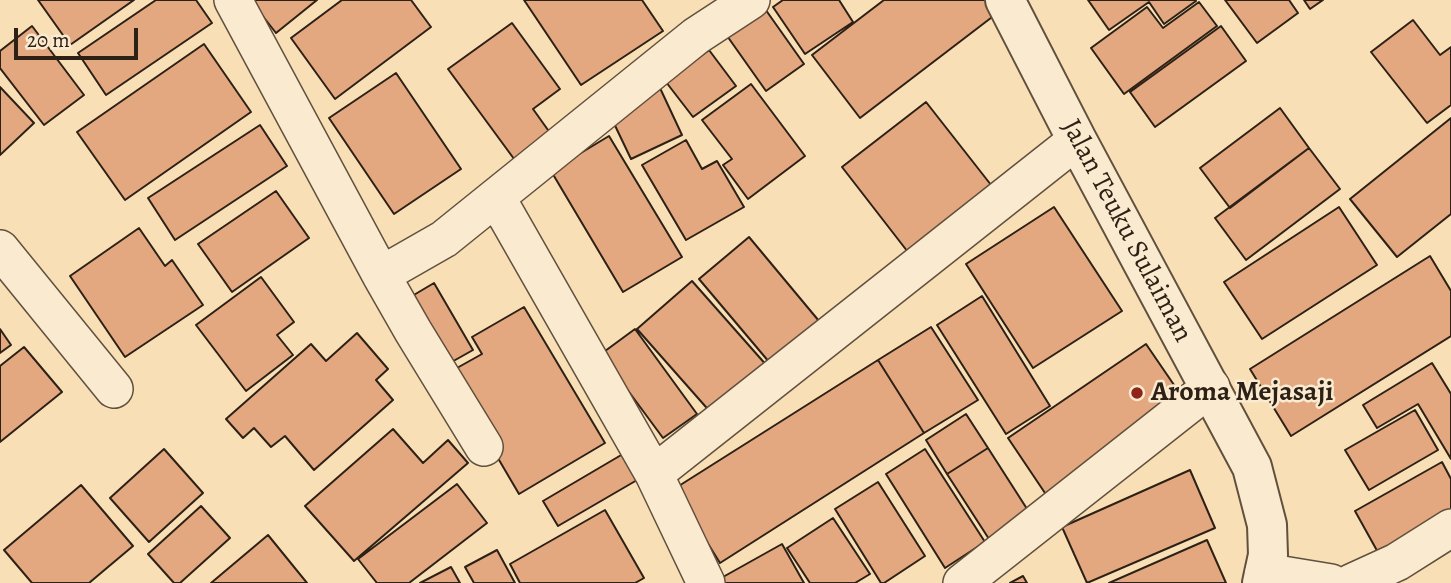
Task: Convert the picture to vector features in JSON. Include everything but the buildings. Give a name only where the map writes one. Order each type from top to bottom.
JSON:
[{"type":"street","points":[[233,0],[381,275],[484,447]]},
{"type":"street","points":[[381,275],[444,239],[696,36],[751,0]]},
{"type":"street","name":"Jalan Teuku Sulaiman","points":[[1005,0],[1076,140],[1252,467],[1267,526],[1268,555],[1263,578]]},
{"type":"street","points":[[654,474],[1076,140]]},
{"type":"street","points":[[496,197],[654,474],[706,583]]},
{"type":"street","points":[[0,250],[114,389]]},
{"type":"street","points":[[962,583],[1211,387]]},
{"type":"street","points":[[1351,583],[1397,562],[1451,527]]},
{"type":"street","points":[[1263,578],[1331,583]]},
{"type":"place","name":"Aroma Mejasaji","points":[[1137,393]]}]
